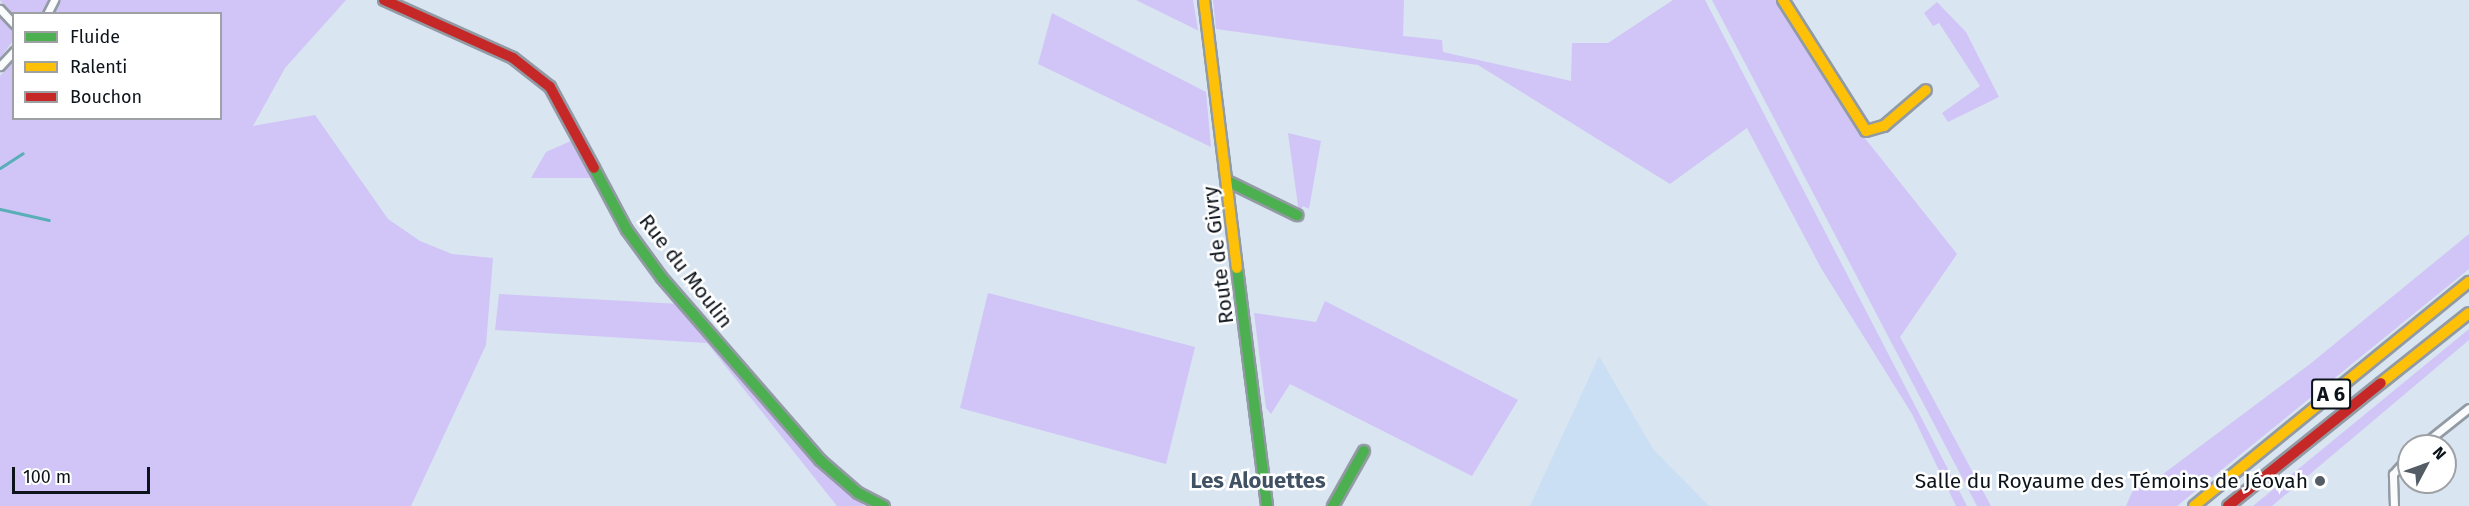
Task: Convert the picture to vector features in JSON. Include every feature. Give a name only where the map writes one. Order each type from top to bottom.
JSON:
[{"type":"main road","name":"Rue du Moulin","points":[[384,0],[513,58],[549,87],[627,230],[662,278],[806,445],[858,493],[881,505]]},
{"type":"main road","name":"Route de Givry","points":[[1204,0],[1229,182],[1267,506]]},
{"type":"main road","points":[[1783,0],[1866,131],[1884,126],[1926,90]]},
{"type":"main road","points":[[1229,182],[1298,215]]},
{"type":"main road","name":"A 6","points":[[2194,506],[2469,282]]},
{"type":"main road","name":"A 6","points":[[2228,506],[2469,313]]},
{"type":"main road","points":[[1333,506],[1364,452]]},
{"type":"street","points":[[0,9],[12,22]]},
{"type":"street","points":[[0,66],[12,53]]},
{"type":"street","points":[[2436,434],[2469,408]]},
{"type":"street","points":[[2394,506],[2395,469],[2397,467]]},
{"type":"shaded area","points":[[0,0],[49,0],[44,12],[12,12],[12,18]]},
{"type":"shaded area","points":[[60,0],[346,0],[285,68],[253,126],[315,115],[388,219],[420,241],[452,254],[493,258],[486,345],[411,506],[0,506],[0,76],[12,61],[12,120],[222,120],[222,12],[54,12]]},
{"type":"shaded area","points":[[1136,0],[1193,0],[1198,30],[1197,30]]},
{"type":"shaded area","points":[[1213,0],[1404,0],[1403,36],[1442,40],[1443,52],[1571,81],[1572,43],[1608,43],[1673,0],[1705,0],[1967,506],[1956,506],[1912,414],[1821,268],[1747,128],[1670,184],[1478,65],[1216,29]]},
{"type":"shaded area","points":[[1712,0],[1778,0],[1860,132],[1957,254],[1900,337],[1991,506],[1977,506]]},
{"type":"shaded area","points":[[1937,2],[1966,32],[1999,97],[1948,122],[1942,113],[1980,86],[1939,23],[1933,26],[1924,13]]},
{"type":"shaded area","points":[[1052,13],[1206,92],[1211,147],[1038,64]]},
{"type":"shaded area","points":[[0,15],[12,30],[12,42],[0,58]]},
{"type":"shaded area","points":[[1288,133],[1321,141],[1309,209],[1303,206],[1299,213]]},
{"type":"shaded area","points":[[573,140],[597,178],[531,178],[546,152]]},
{"type":"shaded area","points":[[2469,234],[2469,269],[2177,506],[2126,506],[2137,481],[2143,489],[2310,364]]},
{"type":"shaded area","points":[[988,293],[1195,347],[1166,464],[960,408]]},
{"type":"shaded area","points":[[499,294],[680,304],[864,506],[837,506],[707,343],[495,330]]},
{"type":"shaded area","points":[[1325,301],[1518,400],[1472,476],[1290,384],[1271,414],[1266,408],[1254,313],[1316,322]]},
{"type":"shaded area","points":[[2469,329],[2469,340],[2272,506],[2253,506]]},
{"type":"shaded area","points":[[1599,356],[1653,449],[1709,506],[1530,506]]},
{"type":"waterway","points":[[0,168],[23,153]]},
{"type":"waterway","points":[[0,209],[49,220]]},
{"type":"traffic: fast","points":[[594,168],[627,230],[662,278],[820,460],[858,493],[884,506]]},
{"type":"traffic: fast","points":[[1229,182],[1297,215]]},
{"type":"traffic: fast","points":[[1237,268],[1267,506]]},
{"type":"traffic: fast","points":[[1333,506],[1364,451]]},
{"type":"traffic: slow","points":[[1204,0],[1237,268]]},
{"type":"traffic: slow","points":[[1783,0],[1866,131],[1884,126],[1926,90]]},
{"type":"traffic: slow","points":[[2194,506],[2469,282]]},
{"type":"traffic: slow","points":[[2381,383],[2469,313]]},
{"type":"traffic: jam","points":[[384,0],[513,58],[550,87],[594,168]]},
{"type":"traffic: jam","points":[[2228,506],[2381,383]]},
{"type":"place","name":"Salle du Royaume des Témoins de Jéovah","points":[[2320,481]]},
{"type":"district","name":"Les Alouettes","points":[[1258,481]]}]
